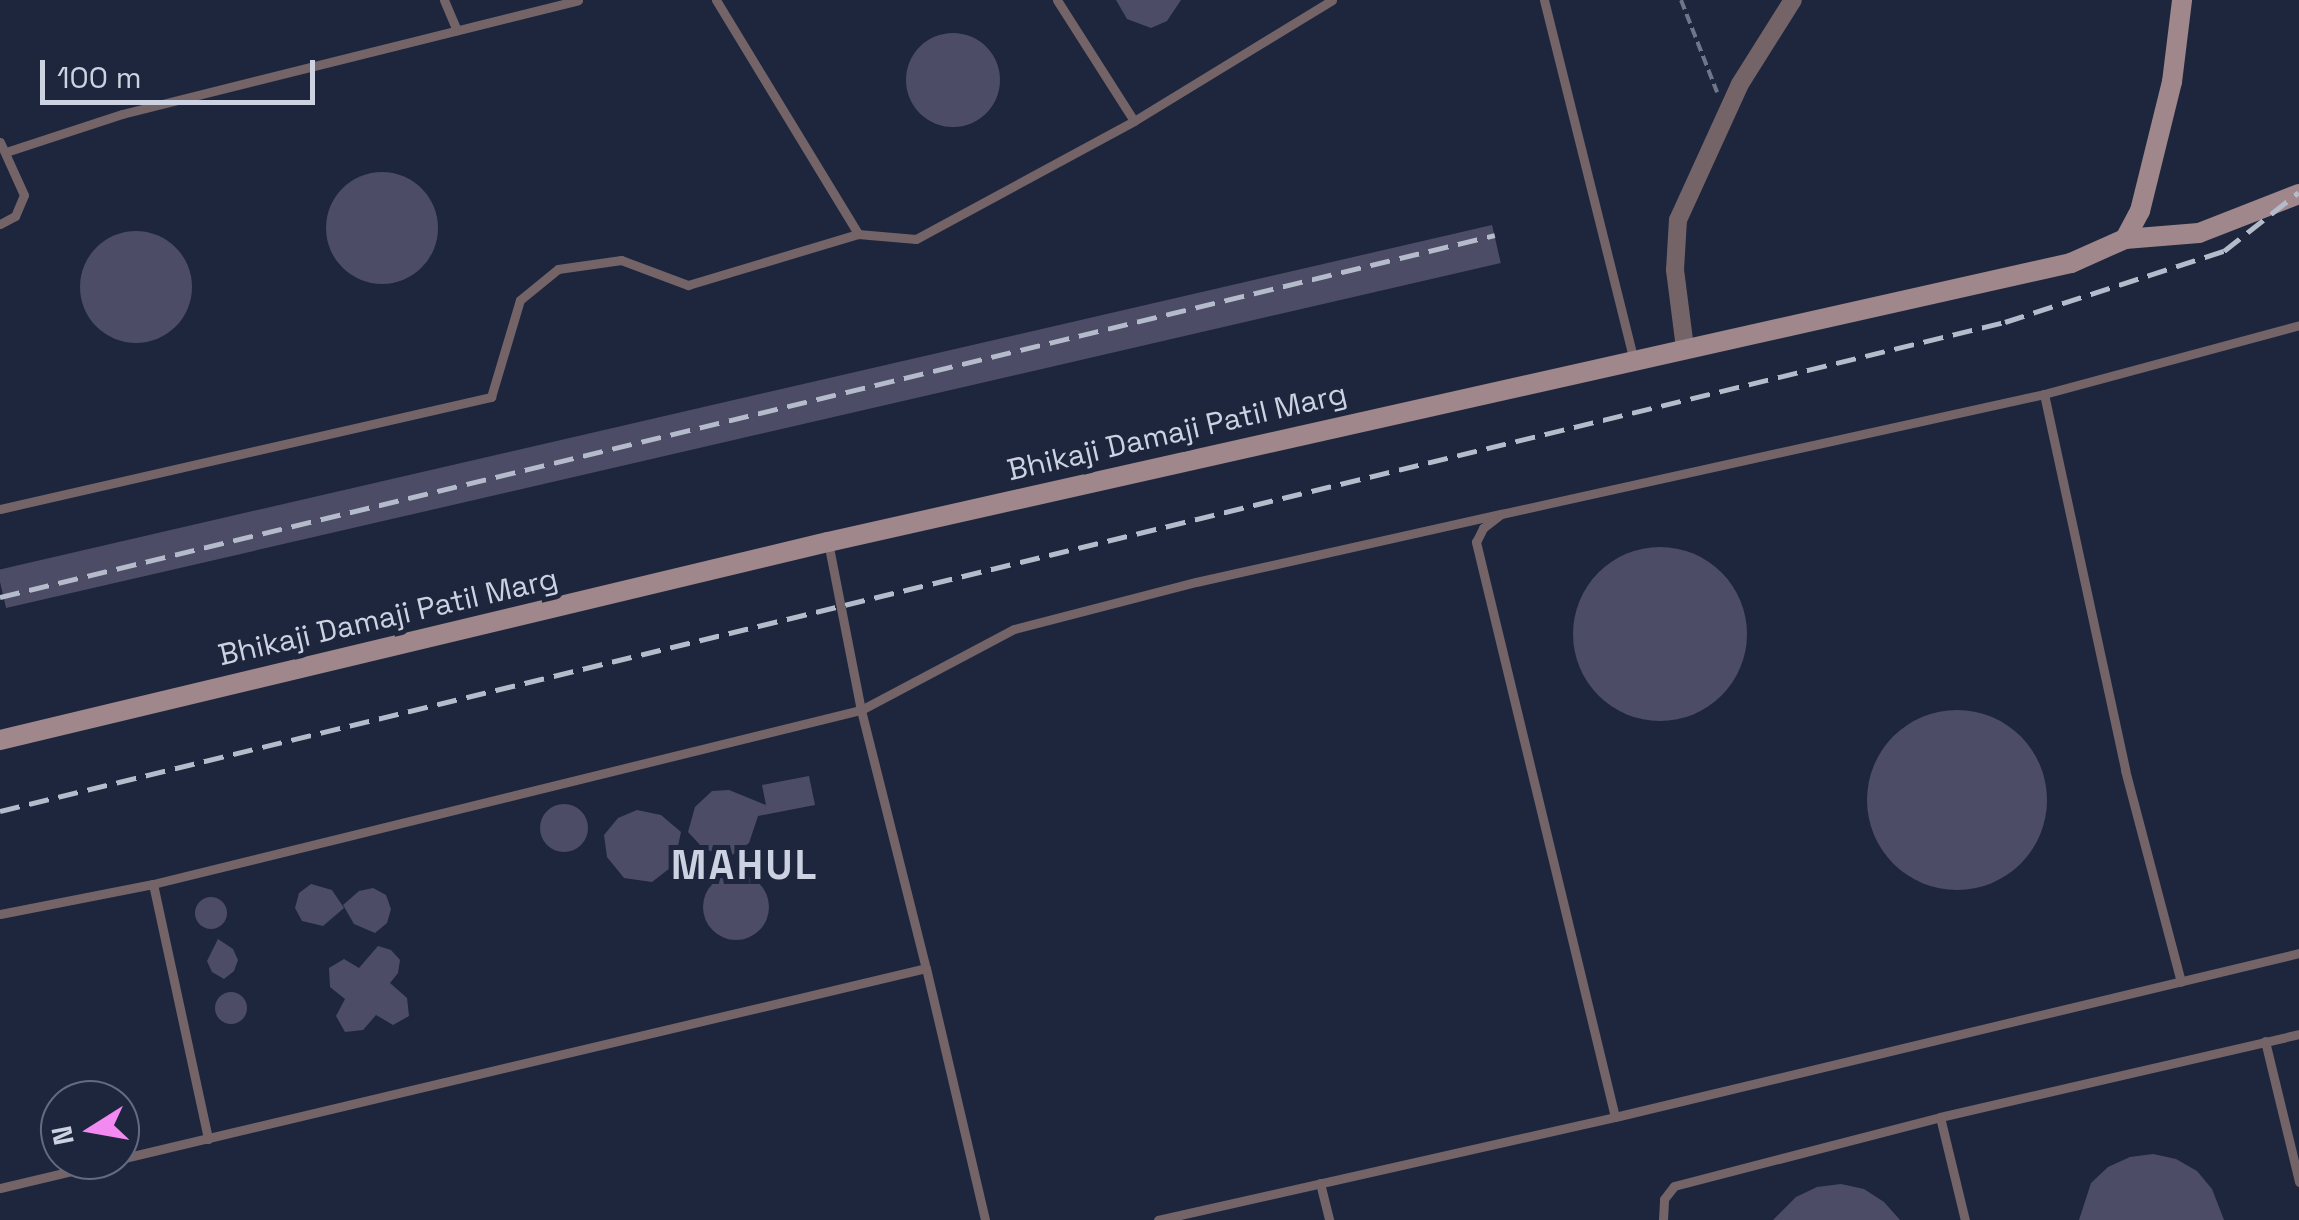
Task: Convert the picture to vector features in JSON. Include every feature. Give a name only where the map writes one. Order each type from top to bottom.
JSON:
[{"type":"street","points":[[1686,348],[1675,270],[1678,220],[1740,84],[1793,0]]},
{"type":"street","points":[[2125,238],[2140,211],[2172,82],[2182,0]]},
{"type":"street","points":[[2125,238],[2199,233],[2299,194]]},
{"type":"street","name":"Bhikaji Damaji Patil Marg","points":[[0,740],[828,542],[1634,358],[2072,263],[2125,238]]},
{"type":"lane","points":[[444,0],[457,30]]},
{"type":"lane","points":[[6,152],[122,114],[578,0]]},
{"type":"lane","points":[[716,0],[858,234]]},
{"type":"lane","points":[[1057,0],[1134,121]]},
{"type":"lane","points":[[0,509],[491,397],[520,300],[558,269],[622,260],[688,285],[858,234],[916,239],[1134,121],[1332,0]]},
{"type":"lane","points":[[1544,0],[1634,358]]},
{"type":"lane","points":[[0,142],[24,195],[15,216],[0,224]]},
{"type":"lane","points":[[0,914],[153,884],[862,710],[1014,629],[1196,582],[2044,394],[2299,324]]},
{"type":"lane","points":[[2044,394],[2125,770],[2180,982]]},
{"type":"lane","points":[[1501,514],[1483,528],[1476,542],[1615,1117]]},
{"type":"lane","points":[[828,542],[862,710],[986,1220]]},
{"type":"lane","points":[[153,884],[208,1138]]},
{"type":"lane","points":[[1158,1220],[1615,1117],[2299,954]]},
{"type":"lane","points":[[140,1155],[926,968]]},
{"type":"lane","points":[[1664,1220],[1664,1199],[1674,1186],[1940,1117],[2299,1034]]},
{"type":"lane","points":[[2265,1041],[2299,1182]]},
{"type":"lane","points":[[1940,1117],[1965,1220]]},
{"type":"lane","points":[[0,1188],[40,1179]]},
{"type":"lane","points":[[1320,1183],[1329,1220]]},
{"type":"path","points":[[1681,0],[1726,115]]},
{"type":"building","points":[[1116,0],[1181,0],[1167,21],[1151,28],[1127,19]]},
{"type":"building","points":[[953,33],[971,37],[986,47],[996,62],[1000,80],[996,98],[986,113],[971,123],[953,127],[935,123],[920,113],[910,98],[906,80],[910,62],[920,47],[935,37]]},
{"type":"building","points":[[382,172],[404,176],[422,188],[434,206],[438,228],[434,250],[422,268],[404,280],[382,284],[360,280],[342,268],[330,250],[326,228],[330,206],[342,188],[360,176]]},
{"type":"building","points":[[1492,225],[1501,263],[6,608],[0,569]]},
{"type":"building","points":[[136,231],[158,235],[176,247],[188,265],[192,287],[188,309],[176,327],[158,339],[136,343],[114,339],[96,327],[84,309],[80,287],[84,265],[96,247],[114,235]]},
{"type":"building","points":[[1660,547],[1693,553],[1722,572],[1741,601],[1747,634],[1741,667],[1722,696],[1693,715],[1660,721],[1627,715],[1598,696],[1579,667],[1573,634],[1579,601],[1598,572],[1627,553]]},
{"type":"building","points":[[1957,710],[1992,717],[2021,736],[2040,765],[2047,800],[2040,835],[2021,864],[1992,883],[1957,890],[1922,883],[1893,864],[1874,835],[1867,800],[1874,765],[1893,736],[1922,717]]},
{"type":"building","points":[[809,776],[815,805],[758,816],[749,843],[728,858],[703,848],[688,832],[695,807],[712,791],[729,790],[766,805],[762,785]]},
{"type":"building","points":[[564,804],[581,811],[588,828],[581,845],[564,852],[547,845],[540,828],[547,811]]},
{"type":"building","points":[[637,810],[661,815],[681,832],[674,865],[652,882],[624,878],[607,857],[604,835],[618,818]]},
{"type":"building","points":[[736,874],[759,884],[769,907],[759,930],[736,940],[713,930],[703,907],[713,884]]},
{"type":"building","points":[[311,884],[332,890],[344,908],[323,926],[302,921],[295,908],[299,893]]},
{"type":"building","points":[[373,888],[386,895],[391,909],[387,923],[375,933],[354,924],[343,905],[359,891]]},
{"type":"building","points":[[211,897],[222,902],[227,913],[222,924],[211,929],[200,924],[195,913],[200,902]]},
{"type":"building","points":[[218,939],[233,949],[238,960],[234,971],[224,979],[212,972],[207,961]]},
{"type":"building","points":[[378,946],[391,950],[400,960],[398,973],[390,983],[407,998],[409,1016],[393,1025],[376,1015],[363,1030],[345,1032],[336,1016],[345,999],[330,987],[329,968],[344,959],[359,968]]},
{"type":"building","points":[[231,992],[242,997],[247,1008],[242,1019],[231,1024],[220,1019],[215,1008],[220,997]]},
{"type":"building","points":[[2153,1154],[2176,1159],[2197,1171],[2212,1189],[2224,1220],[2079,1220],[2091,1183],[2108,1167],[2130,1157]]},
{"type":"building","points":[[1841,1184],[1864,1189],[1884,1202],[1900,1220],[1773,1220],[1796,1197],[1817,1187]]},
{"type":"railway","points":[[0,811],[2005,322],[2224,251],[2299,192]]},
{"type":"railway","points":[[0,597],[1495,235]]},
{"type":"district","name":"MAHUL","points":[[745,866]]}]
